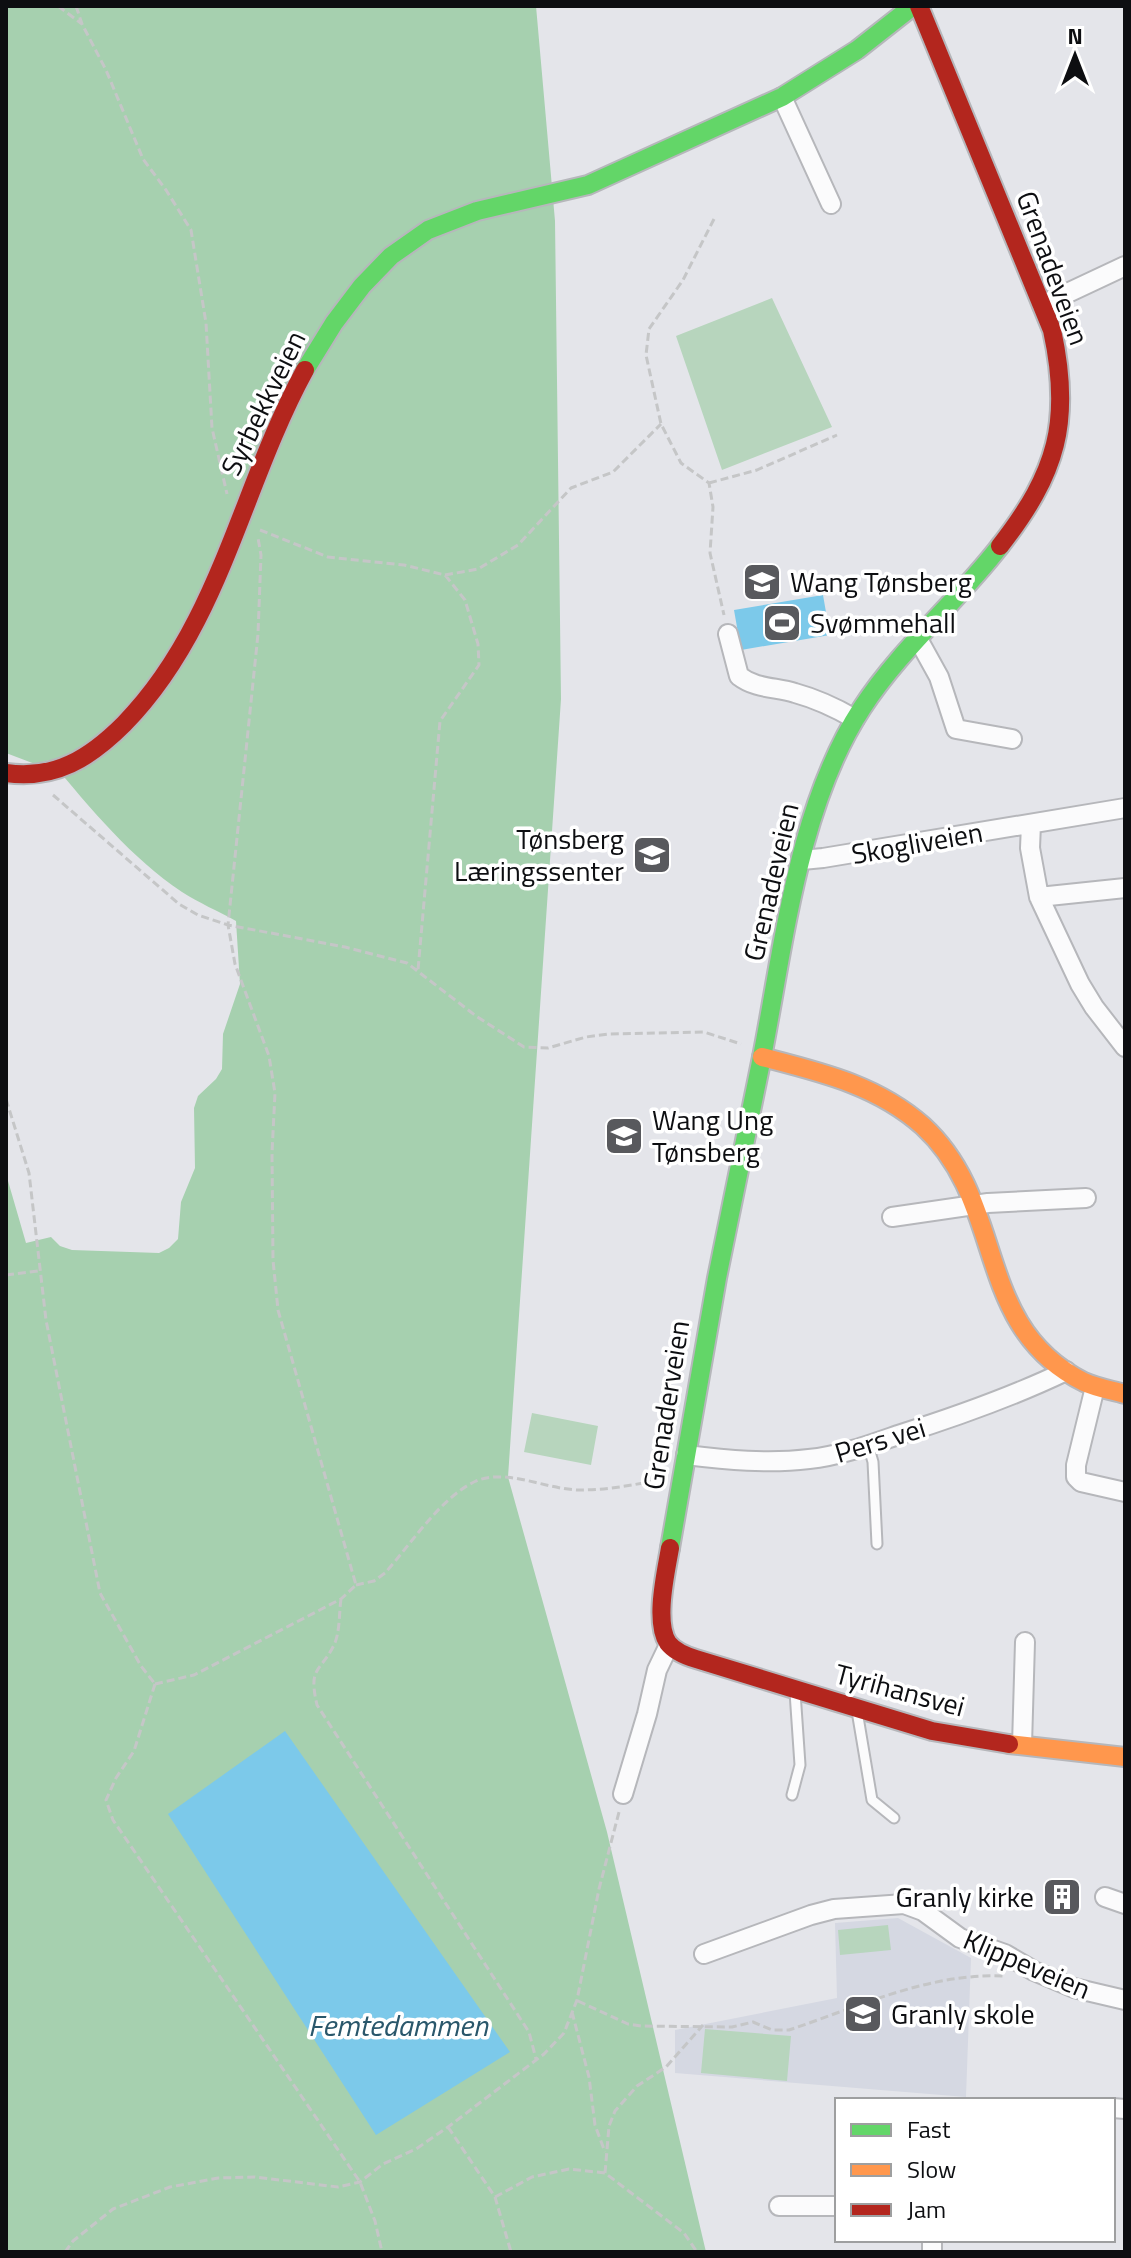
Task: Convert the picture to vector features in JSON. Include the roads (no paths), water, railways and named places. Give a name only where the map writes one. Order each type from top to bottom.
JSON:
[{"type":"street","name":"Syrbekkveien","points":[[6,773],[37,777],[90,756],[156,692],[183,653],[211,596],[289,400],[314,356],[363,285],[390,256],[440,223],[557,196],[588,185],[782,97],[847,57],[916,6]]},
{"type":"street","name":"Grenadeveien","points":[[762,1057],[802,860],[819,795],[855,719],[867,699],[1025,515],[1048,471],[1055,449],[1062,385],[1052,330],[916,6]]},
{"type":"street","points":[[782,97],[831,204]]},
{"type":"street","points":[[1042,305],[1125,266]]},
{"type":"street","points":[[728,634],[739,676],[745,681],[813,699],[855,719]]},
{"type":"street","points":[[918,639],[939,677],[956,729],[1012,739]]},
{"type":"street","name":"Skogliveien","points":[[802,860],[1125,808]]},
{"type":"street","points":[[1031,824],[1030,848],[1039,897],[1087,996],[1125,1047]]},
{"type":"street","points":[[1039,897],[1125,888]]},
{"type":"street","points":[[762,1057],[863,1087],[913,1117],[949,1157],[968,1188],[1002,1293],[1019,1327],[1047,1357],[1066,1371],[1095,1387],[1125,1394]]},
{"type":"street","name":"Grenaderveien","points":[[623,1794],[657,1670],[669,1645],[662,1621],[686,1455],[732,1192],[762,1057]]},
{"type":"street","points":[[892,1217],[975,1205],[1086,1198]]},
{"type":"street","name":"Pers vei","points":[[686,1455],[782,1462],[813,1459],[868,1445],[1026,1390],[1066,1371]]},
{"type":"street","points":[[1095,1387],[1076,1465],[1076,1477],[1081,1482],[1125,1492]]},
{"type":"street","points":[[1022,1745],[1025,1642]]},
{"type":"street","name":"Tyrihansvei","points":[[669,1645],[687,1656],[932,1731],[1125,1757]]},
{"type":"street","points":[[1105,1897],[1125,1904]]},
{"type":"street","name":"Klippeveien","points":[[704,1954],[834,1909],[904,1904],[923,1911],[960,1938],[1005,1954],[1034,1971],[1074,1988],[1125,2000]]},
{"type":"street","points":[[779,2206],[835,2206]]},
{"type":"lane","points":[[868,1445],[873,1462],[877,1544]]},
{"type":"lane","points":[[792,1795],[800,1765],[795,1689]]},
{"type":"lane","points":[[856,1708],[872,1800],[894,1818]]},
{"type":"water","name":"Svømmehall","points":[[823,595],[830,635],[741,650],[734,610]]},
{"type":"water","name":"Femtedammen","points":[[285,1731],[510,2052],[376,2135],[168,1814]]},
{"type":"place","name":"Wang Tønsberg","points":[[762,582]]},
{"type":"place","name":"Svømmehall","points":[[782,623]]},
{"type":"place","name":"Tønsberg Læringssenter","points":[[652,855]]},
{"type":"place","name":"Wang Ung Tønsberg","points":[[624,1136]]},
{"type":"place","name":"Granly kirke","points":[[1062,1897]]},
{"type":"place","name":"Granly skole","points":[[863,2014]]}]
